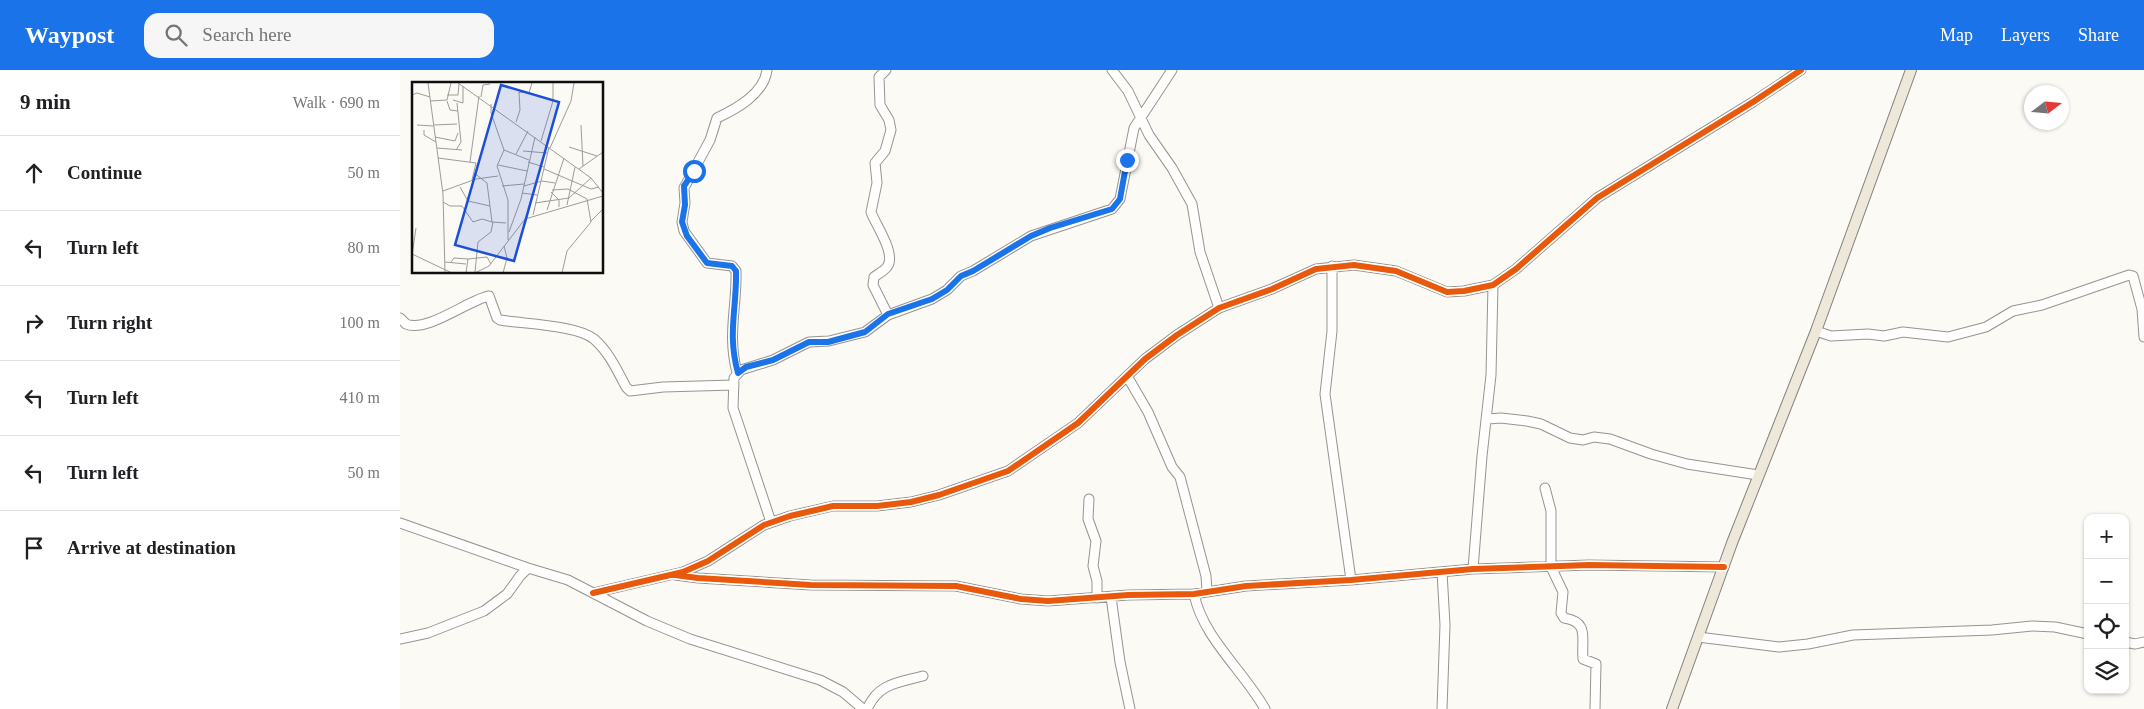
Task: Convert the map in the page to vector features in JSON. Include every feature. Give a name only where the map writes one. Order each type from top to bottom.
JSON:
[{"type":"main road","points":[[1672,709],[1758,475],[1816,330],[1911,70]]},
{"type":"street","points":[[767,70],[766,75],[749,100],[730,114],[717,118],[714,130],[700,160],[684,188],[685,205],[682,222],[687,236],[707,263],[732,266],[736,271],[731,327],[732,348],[738,373],[734,385],[734,414],[771,522]]},
{"type":"street","points":[[886,70],[879,77],[879,102],[882,112],[890,122],[891,130],[885,151],[876,161],[877,183],[871,212],[889,257],[887,267],[874,277],[873,280],[888,314]]},
{"type":"street","points":[[1112,70],[1128,91],[1149,135],[1172,168],[1192,204],[1200,252],[1219,308]]},
{"type":"street","points":[[738,373],[746,367],[773,360],[809,342],[828,342],[865,332],[888,314],[932,299],[947,290],[961,276],[973,271],[1031,236],[1050,228],[1112,209],[1120,199],[1134,128],[1172,70]]},
{"type":"street","points":[[593,593],[674,574],[708,561],[748,534],[771,522],[833,506],[893,505],[911,502],[939,495],[1008,471],[1085,418],[1127,376],[1160,347],[1219,308],[1272,289],[1316,269],[1354,265],[1396,271],[1446,292],[1464,291],[1492,285],[1516,269],[1597,198],[1753,102],[1801,70]]},
{"type":"street","points":[[1332,266],[1332,331],[1325,394],[1351,580]]},
{"type":"street","points":[[1816,330],[1825,335],[1839,337],[1868,334],[1884,336],[1903,332],[1948,337],[1986,327],[2012,311],[2042,305],[2129,275],[2133,276],[2138,290],[2144,337]]},
{"type":"street","points":[[1473,569],[1482,456],[1488,419],[1493,325],[1492,285]]},
{"type":"street","points":[[400,318],[406,324],[416,325],[455,312],[489,296],[500,320],[564,329],[594,339],[612,361],[630,391],[663,387],[734,385]]},
{"type":"street","points":[[1127,376],[1148,412],[1172,467],[1180,477],[1206,576],[1207,591]]},
{"type":"street","points":[[1488,419],[1501,418],[1527,421],[1541,424],[1570,438],[1583,440],[1594,437],[1610,439],[1651,454],[1687,464],[1758,475]]},
{"type":"street","points":[[1545,488],[1551,511],[1551,567],[1563,592],[1562,617],[1576,621],[1582,632],[1583,659],[1596,664],[1595,709]]},
{"type":"street","points":[[1089,499],[1088,519],[1096,541],[1093,566],[1097,581],[1097,598]]},
{"type":"street","points":[[400,523],[568,580],[647,621],[690,639],[820,680],[843,692],[865,709],[872,698],[884,687],[923,676]]},
{"type":"street","points":[[674,574],[690,578],[811,585],[956,586],[1003,596],[1048,601],[1194,594],[1246,586],[1351,580],[1473,569],[1589,565],[1724,567]]},
{"type":"street","points":[[400,638],[428,633],[484,611],[507,594],[528,568]]},
{"type":"street","points":[[1442,572],[1445,625],[1442,709]]},
{"type":"street","points":[[1194,594],[1200,616],[1207,628],[1237,667],[1265,709]]},
{"type":"street","points":[[1111,597],[1120,662],[1130,709]]},
{"type":"street","points":[[1698,637],[1779,647],[1808,644],[1853,635],[1973,632],[2032,626],[2055,627],[2084,633]]},
{"type":"street","points":[[2129,643],[2135,644],[2144,642]]},
{"type":"cycle path","points":[[593,593],[683,572],[708,561],[764,525],[790,516],[833,506],[877,506],[911,502],[939,495],[1008,471],[1078,423],[1145,359],[1177,335],[1219,308],[1272,289],[1316,269],[1354,265],[1396,271],[1447,292],[1464,291],[1493,285],[1516,269],[1597,198],[1753,102],[1801,70]]},
{"type":"cycle path","points":[[675,575],[811,585],[956,586],[1021,599],[1048,601],[1128,595],[1194,594],[1246,586],[1351,580],[1473,569],[1589,565],[1724,567]]},
{"type":"route","points":[[694,171],[684,186],[685,205],[682,222],[687,236],[707,263],[732,266],[736,271],[731,327],[732,348],[738,373],[746,367],[768,362],[809,342],[828,342],[865,332],[888,314],[932,299],[947,290],[961,276],[973,271],[1031,236],[1050,228],[1112,209],[1120,199],[1127,160]]}]
